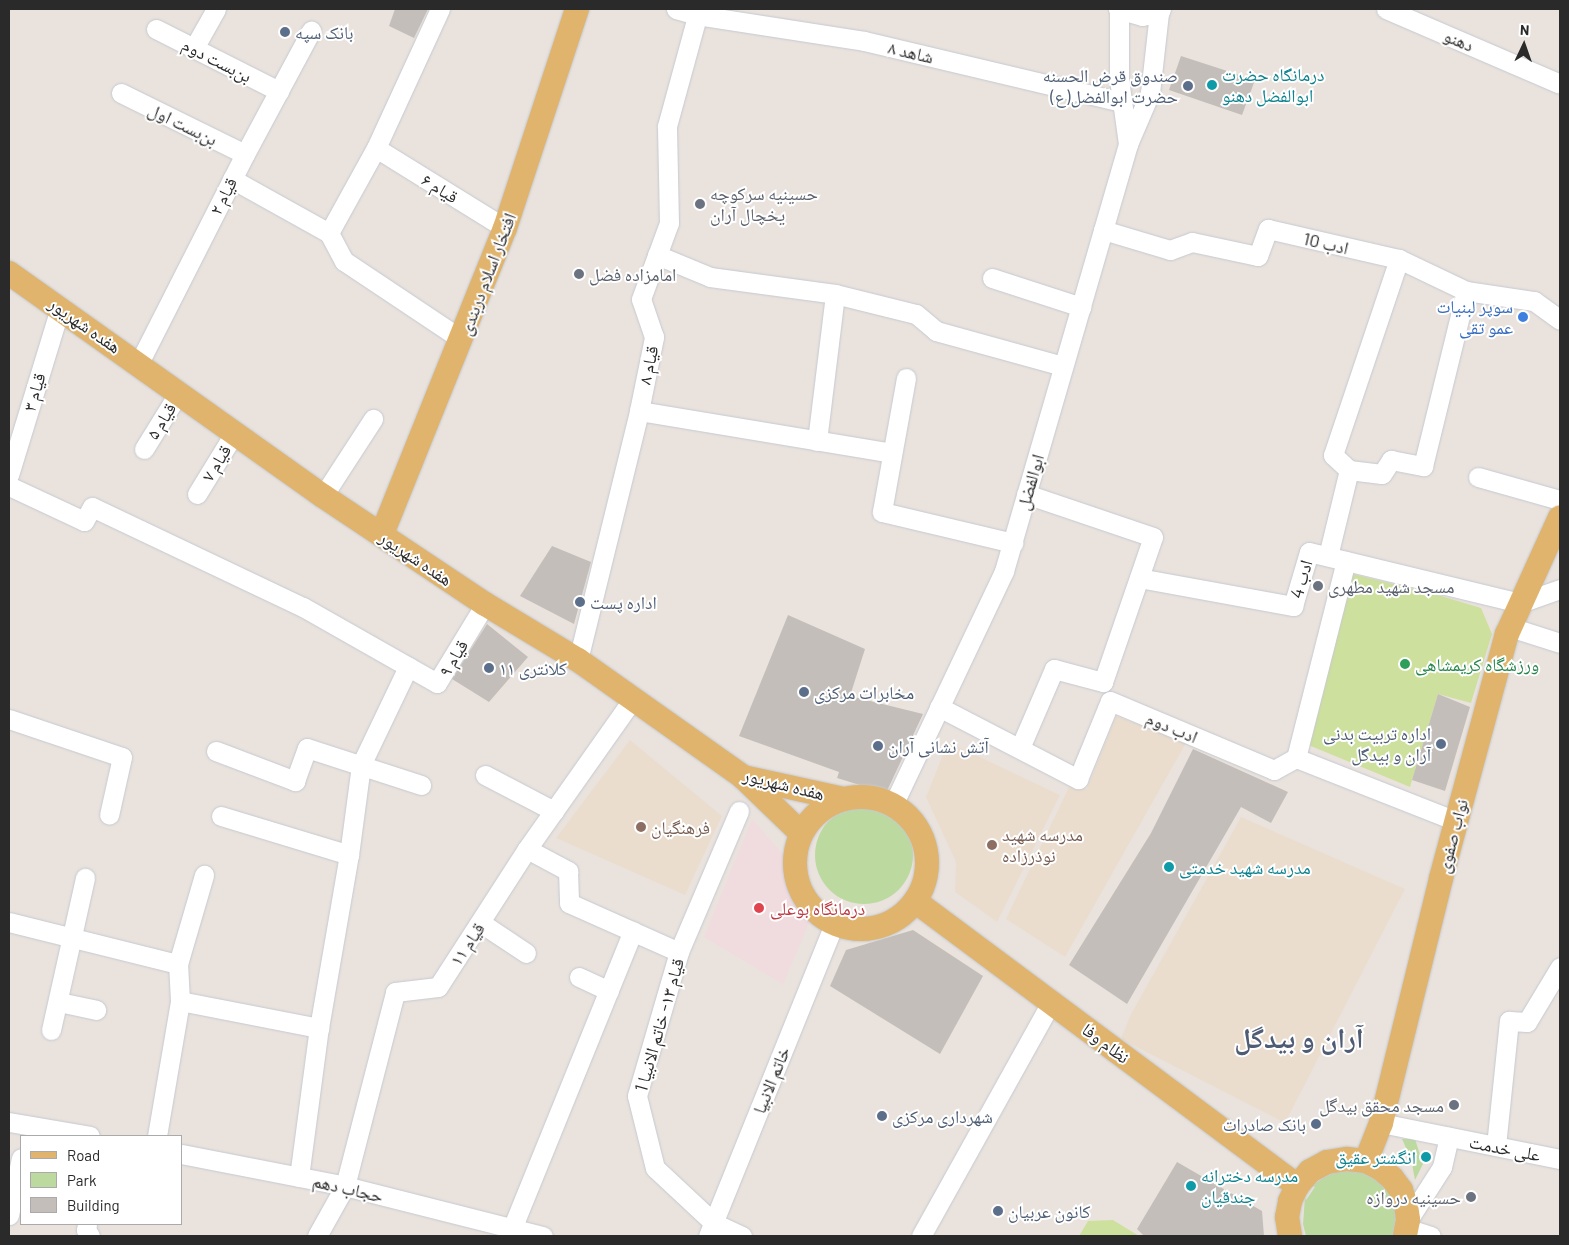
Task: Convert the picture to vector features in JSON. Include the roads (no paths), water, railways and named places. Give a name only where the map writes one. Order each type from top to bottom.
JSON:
[{"type":"main road","name":"افتخار اسلام دربندی","points":[[382,534],[506,228],[577,9]]},
{"type":"main road","name":"هفده شهریور","points":[[9,273],[139,363],[178,394],[235,432],[323,496],[486,604],[578,660],[743,778],[844,799]]},
{"type":"main road","name":"نواب صفوی","points":[[1366,1162],[1381,1123],[1456,821],[1510,627],[1520,603],[1557,533]]},
{"type":"main road","points":[[743,778],[801,833]]},
{"type":"main road","points":[[851,797],[872,798],[893,805],[910,818],[922,837],[927,859],[925,881],[915,900],[899,916],[879,926],[856,929],[834,924],[816,912],[807,901],[795,875],[795,853],[801,833],[814,816],[831,803],[844,799],[851,797]]},
{"type":"main road","name":"نظام وفا","points":[[915,900],[1297,1186]]},
{"type":"main road","points":[[1290,1236],[1287,1218],[1290,1201],[1297,1186],[1310,1171],[1328,1162],[1347,1158],[1366,1162],[1380,1168],[1392,1178],[1401,1190],[1406,1205],[1406,1228]]},
{"type":"street","points":[[194,48],[216,9]]},
{"type":"street","points":[[329,232],[376,148],[440,9]]},
{"type":"street","name":"شاهد ۸","points":[[676,9],[864,41],[1122,102]]},
{"type":"street","name":"دهنو","points":[[1386,9],[1560,84]]},
{"type":"street","points":[[1128,144],[1119,79],[1118,10],[1142,16],[1160,11]]},
{"type":"street","name":"ابوالفضل","points":[[893,805],[1004,571],[1128,144],[1150,93],[1160,11]]},
{"type":"street","name":"قیام ۸","points":[[578,660],[639,410],[654,337],[641,299],[669,222],[667,126],[698,12]]},
{"type":"street","name":"بن‌بست دوم","points":[[156,29],[279,91]]},
{"type":"street","name":"قیام ۲","points":[[139,363],[232,179],[311,31]]},
{"type":"street","name":"بن‌بست اول","points":[[121,93],[245,154]]},
{"type":"street","name":"قیام ۶","points":[[376,148],[506,228]]},
{"type":"street","points":[[232,179],[329,232],[344,261],[462,339]]},
{"type":"street","name":"ادب 10","points":[[1103,230],[1170,250],[1192,242],[1258,256],[1268,229],[1399,259],[1466,291],[1534,301],[1560,320]]},
{"type":"street","points":[[657,255],[710,277],[835,294],[916,314],[936,332],[1064,366]]},
{"type":"street","points":[[1399,259],[1333,455],[1350,470],[1382,474],[1391,460],[1423,466],[1466,291]]},
{"type":"street","points":[[992,278],[1081,307]]},
{"type":"street","points":[[816,440],[835,294]]},
{"type":"street","name":"قیام ۳","points":[[9,475],[60,308]]},
{"type":"street","points":[[906,378],[882,512],[1013,543]]},
{"type":"street","name":"قیام ۵","points":[[144,449],[178,394]]},
{"type":"street","points":[[639,410],[892,453]]},
{"type":"street","points":[[323,496],[373,419]]},
{"type":"street","name":"قیام ۷","points":[[197,494],[235,432]]},
{"type":"street","points":[[1328,556],[1350,470]]},
{"type":"street","points":[[1478,477],[1560,500]]},
{"type":"street","points":[[9,486],[84,521],[92,507],[302,607],[408,668],[361,765],[350,855],[319,1028],[299,1177]]},
{"type":"street","points":[[940,707],[1078,778],[1110,701],[1102,682],[1153,537],[1026,494]]},
{"type":"street","name":"ادب 4","points":[[1139,578],[1293,606],[1309,552],[1520,603]]},
{"type":"street","points":[[1346,561],[1296,758],[1456,821]]},
{"type":"street","points":[[1520,603],[1560,589]]},
{"type":"street","name":"قیام ۹","points":[[408,668],[438,683],[486,604]]},
{"type":"street","points":[[1510,627],[1560,643]]},
{"type":"street","points":[[1020,748],[1054,668],[1102,682]]},
{"type":"street","name":"قیام ۱۱","points":[[345,1186],[395,992],[438,987],[527,849],[632,700]]},
{"type":"street","name":"ادب دوم","points":[[1110,701],[1274,770],[1296,758]]},
{"type":"street","points":[[9,719],[122,757],[109,815]]},
{"type":"street","points":[[216,751],[295,780],[307,748],[421,785]]},
{"type":"street","points":[[485,775],[554,811]]},
{"type":"street","name":"قیام ۱۳- خاتم الانبیا 1","points":[[739,811],[680,952],[637,1096],[655,1168],[711,1230],[742,1236]]},
{"type":"street","points":[[221,816],[350,855]]},
{"type":"street","points":[[527,849],[568,871],[569,903],[680,952]]},
{"type":"street","points":[[157,1135],[180,1001],[178,964],[204,875]]},
{"type":"street","points":[[51,1030],[59,1002],[71,937],[85,878]]},
{"type":"street","points":[[9,922],[178,964]]},
{"type":"street","points":[[481,923],[526,953]]},
{"type":"street","name":"خاتم الانبیا","points":[[711,1230],[834,924]]},
{"type":"street","points":[[511,1232],[633,931]]},
{"type":"street","points":[[1496,1146],[1509,1021],[1527,1022],[1560,967]]},
{"type":"street","points":[[579,977],[609,991]]},
{"type":"street","points":[[180,1001],[319,1028]]},
{"type":"street","points":[[59,1002],[96,1010]]},
{"type":"street","points":[[921,1236],[1051,1002]]},
{"type":"street","points":[[9,1122],[27,1130],[80,1135]]},
{"type":"street","name":"علی خدمت","points":[[1381,1123],[1560,1159]]},
{"type":"street","name":"علی خدمت","points":[[1406,1228],[1442,1167],[1449,1137]]},
{"type":"street","name":"حجاب دهم","points":[[182,1154],[345,1186],[511,1232],[543,1236]]},
{"type":"street","points":[[9,1215],[20,1163]]},
{"type":"street","points":[[317,1236],[345,1186]]},
{"type":"street","points":[[1406,1228],[1430,1236]]},
{"type":"place","name":"بانک سپه","points":[[285,32]]},
{"type":"place","name":"درمانگاه حضرت ابوالفضل دهنو","points":[[1212,85]]},
{"type":"place","name":"صندوق قرض الحسنه حضرت ابوالفضل(ع)","points":[[1188,86]]},
{"type":"place","name":"حسینیه سرکوچه یخچال آران","points":[[700,204]]},
{"type":"place","name":"امامزاده فضل","points":[[579,274]]},
{"type":"place","name":"سوپر لبنیات عمو تقی","points":[[1523,317]]},
{"type":"place","name":"مسجد شهید مطهری","points":[[1318,586]]},
{"type":"place","name":"اداره پست","points":[[580,602]]},
{"type":"place","name":"ورزشگاه کریمشاهی","points":[[1405,664]]},
{"type":"place","name":"کلانتری ۱۱","points":[[489,668]]},
{"type":"place","name":"مخابرات مرکزی","points":[[804,692]]},
{"type":"place","name":"اداره تربیت بدنی آران و بیدگل","points":[[1441,744]]},
{"type":"place","name":"آتش نشانی آران","points":[[878,746]]},
{"type":"place","name":"فرهنگیان","points":[[641,827]]},
{"type":"place","name":"مدرسه شهید نوذرزاده","points":[[992,845]]},
{"type":"place","name":"مدرسه شهید خدمتی","points":[[1169,867]]},
{"type":"place","name":"درمانگاه بوعلی","points":[[759,908]]},
{"type":"place","name":"مسجد محقق بیدگل","points":[[1454,1105]]},
{"type":"place","name":"شهرداری مرکزی","points":[[882,1116]]},
{"type":"place","name":"بانک صادرات","points":[[1316,1124]]},
{"type":"place","name":"انگشتر عقیق","points":[[1426,1157]]},
{"type":"place","name":"مدرسه دخترانه جندقیان","points":[[1191,1186]]},
{"type":"place","name":"حسینیه دروازه","points":[[1471,1197]]},
{"type":"place","name":"کانون عربیان","points":[[998,1211]]},
{"type":"district","name":"آران و بیدگل","points":[[1299,1037]]}]
